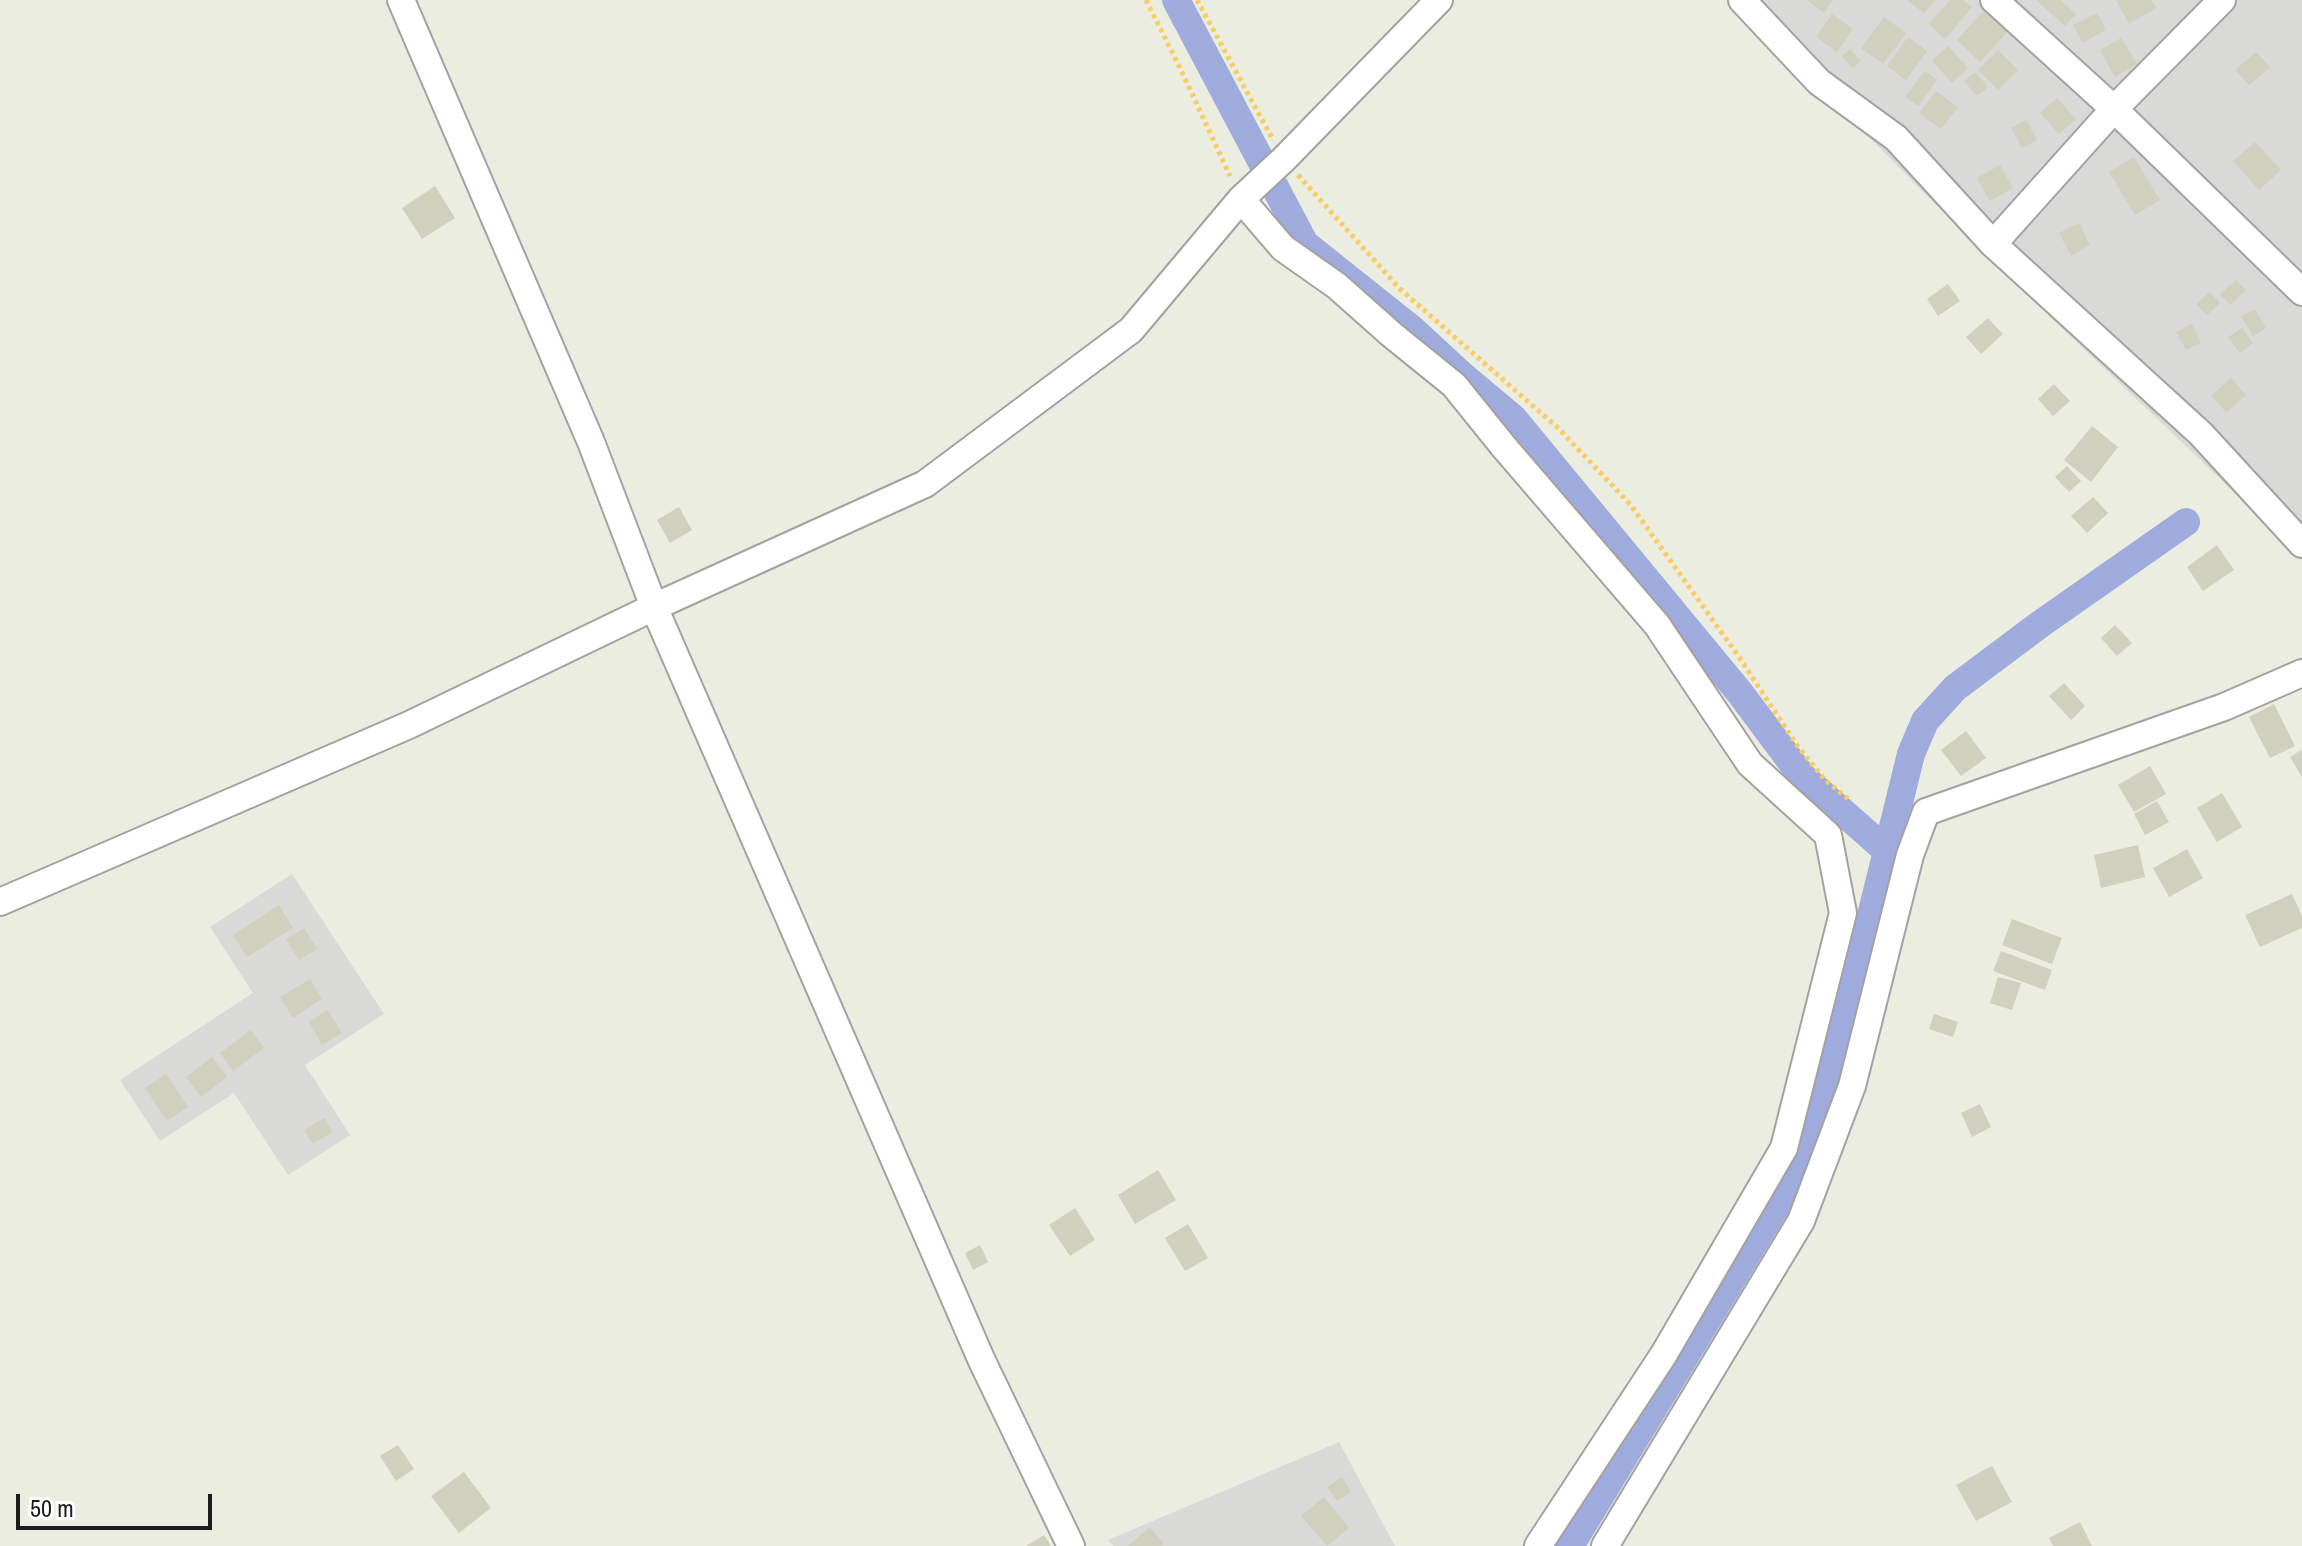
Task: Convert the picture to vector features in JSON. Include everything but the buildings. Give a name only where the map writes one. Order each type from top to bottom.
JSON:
[{"type":"street","points":[[401,0],[591,442],[654,607],[982,1361],[1071,1546]]},
{"type":"street","points":[[0,902],[409,725],[654,607],[925,484],[1131,330],[1241,199],[1439,0]]},
{"type":"street","points":[[1742,0],[1819,82],[1896,138],[1993,244],[2201,434],[2302,544]]},
{"type":"street","points":[[1994,0],[2114,109],[2302,292]]},
{"type":"street","points":[[1993,244],[2114,109],[2222,0]]},
{"type":"street","points":[[1241,199],[1283,248],[1337,286],[1454,385],[1657,625],[1750,764],[1828,835],[1843,913],[1784,1148],[1664,1354],[1538,1546]]},
{"type":"street","points":[[1605,1546],[1801,1221],[1852,1086],[1910,855],[1926,812],[2224,707],[2302,673]]},
{"type":"path","points":[[1146,0],[1241,199]]},
{"type":"path","points":[[1197,0],[1284,159],[1400,289],[1558,428],[1630,504],[1739,657],[1796,744],[1825,780],[1851,801]]},
{"type":"shaded area","points":[[1732,0],[2302,0],[2302,557],[1996,265]]},
{"type":"shaded area","points":[[292,874],[384,1014],[305,1065],[350,1135],[288,1175],[234,1093],[160,1141],[120,1080],[253,993],[210,927]]},
{"type":"shaded area","points":[[1339,1442],[1395,1546],[1113,1546],[1108,1540]]},
{"type":"waterway","points":[[1176,0],[1305,244],[1413,330],[1513,418],[1740,693],[1802,776],[1887,851]]},
{"type":"waterway","points":[[1570,1546],[1815,1142],[1911,754],[1925,721],[1955,688],[2186,522]]}]
